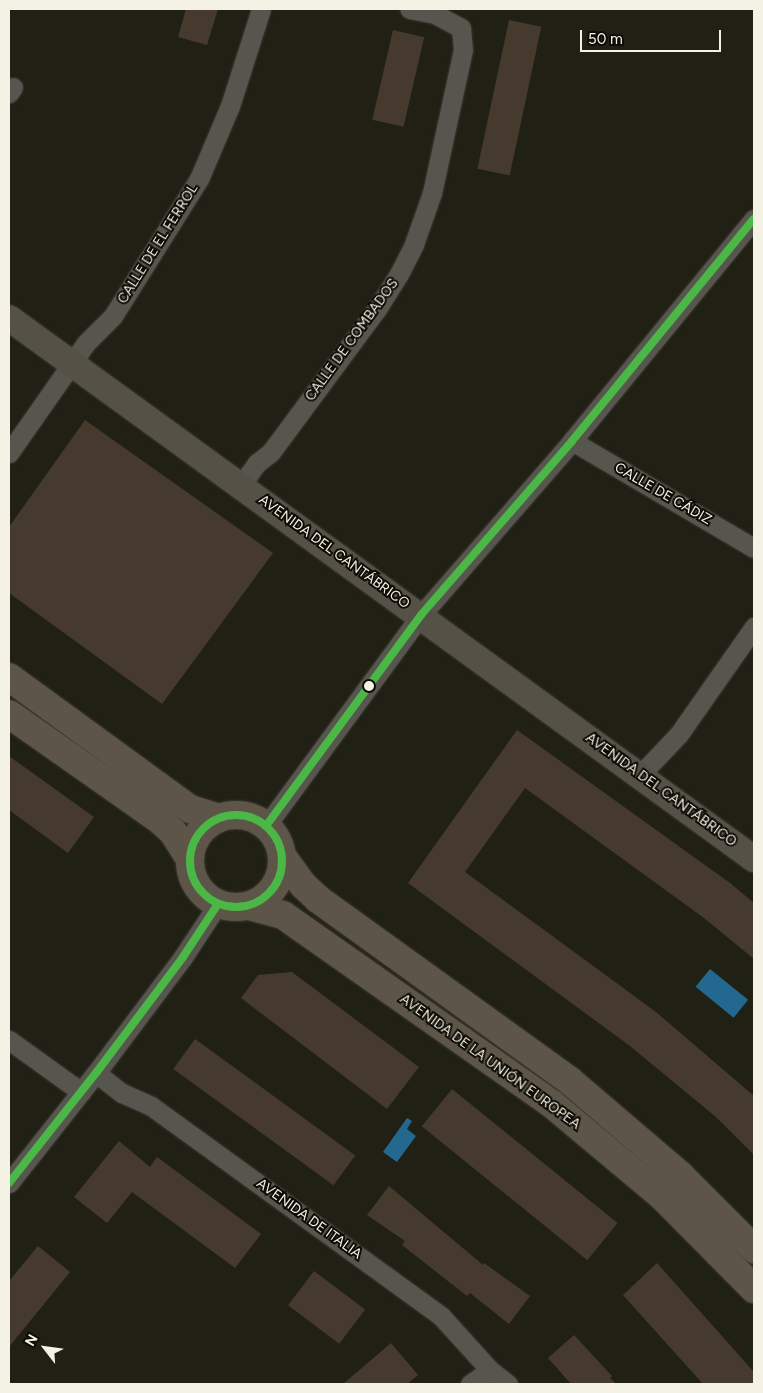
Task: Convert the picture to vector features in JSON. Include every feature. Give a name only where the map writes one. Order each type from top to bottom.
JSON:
[{"type":"main road","points":[[9,677],[190,809],[220,818]]},
{"type":"main road","points":[[9,714],[161,821],[173,832],[190,859]]},
{"type":"main road","points":[[236,815],[252,818],[266,826],[277,840],[282,856],[281,872],[274,887],[263,899],[249,906],[233,908],[218,904],[206,897],[197,886],[191,873],[190,859],[194,842],[204,827],[220,818],[236,815]]},
{"type":"main road","name":"AVENIDA DE LA UNIÓN EUROPEA","points":[[282,856],[303,885],[318,900],[570,1081],[680,1175],[754,1249]]},
{"type":"main road","name":"AVENIDA DE LA UNIÓN EUROPEA","points":[[249,906],[284,915],[553,1104],[662,1196],[754,1289]]},
{"type":"street","name":"CALLE DE EL FERROL","points":[[9,453],[86,343],[112,316],[199,179],[230,106],[261,9]]},
{"type":"street","name":"CALLE DE COMBADOS","points":[[241,485],[257,463],[271,452],[377,309],[399,274],[417,236],[432,193],[463,50],[461,28],[435,14],[409,9]]},
{"type":"street","points":[[266,826],[421,616],[572,441],[754,218]]},
{"type":"street","name":"AVENIDA DEL CANTÁBRICO","points":[[9,318],[640,774],[754,859]]},
{"type":"street","name":"CALLE DE CÁDIZ","points":[[572,441],[754,548]]},
{"type":"street","points":[[640,774],[679,734],[754,627]]},
{"type":"street","points":[[9,1183],[96,1073],[183,958],[218,904]]},
{"type":"street","points":[[9,1040],[81,1092]]},
{"type":"street","name":"AVENIDA DE ITALIA","points":[[96,1073],[122,1093],[151,1106],[442,1316],[490,1370],[508,1384]]},
{"type":"street","points":[[470,1384],[490,1370]]},
{"type":"water","points":[[710,969],[748,1000],[734,1018],[696,987]]},
{"type":"water","points":[[407,1118],[412,1121],[407,1129],[416,1136],[397,1162],[383,1152]]},
{"type":"building","points":[[186,9],[218,9],[207,45],[178,37]]},
{"type":"building","points":[[509,20],[541,27],[510,176],[477,169]]},
{"type":"building","points":[[393,30],[424,37],[403,127],[372,120]]},
{"type":"building","points":[[85,420],[273,553],[162,704],[9,593],[9,527]]},
{"type":"building","points":[[517,730],[730,883],[754,903],[754,959],[704,918],[525,788],[465,872],[656,1012],[754,1096],[754,1155],[716,1117],[630,1046],[408,883]]},
{"type":"building","points":[[9,756],[94,817],[68,853],[9,810]]},
{"type":"building","points":[[292,972],[419,1067],[387,1109],[241,998],[258,975]]},
{"type":"building","points":[[195,1039],[355,1155],[333,1185],[173,1069]]},
{"type":"building","points":[[452,1089],[618,1223],[587,1260],[422,1126]]},
{"type":"building","points":[[119,1141],[150,1167],[157,1157],[261,1234],[235,1268],[132,1192],[107,1223],[74,1197]]},
{"type":"building","points":[[389,1186],[483,1265],[484,1263],[530,1296],[509,1324],[470,1293],[467,1296],[402,1245],[405,1241],[367,1215]]},
{"type":"building","points":[[38,1246],[70,1272],[9,1347],[9,1281]]},
{"type":"building","points":[[657,1263],[754,1372],[754,1384],[703,1384],[623,1295]]},
{"type":"building","points":[[314,1271],[365,1310],[339,1344],[288,1305]]},
{"type":"building","points":[[574,1335],[612,1376],[610,1378],[616,1384],[571,1384],[548,1358]]},
{"type":"building","points":[[391,1343],[418,1375],[407,1384],[343,1384]]},
{"type":"transit line","points":[[266,826],[421,615],[572,441],[754,219]]},
{"type":"transit line","points":[[236,815],[254,819],[269,828],[278,843],[282,861],[278,879],[269,894],[254,903],[236,907],[218,903],[203,894],[194,879],[190,861],[194,843],[203,828],[218,819],[236,815]]},
{"type":"transit line","points":[[9,1183],[96,1073],[183,957],[218,904]]}]
